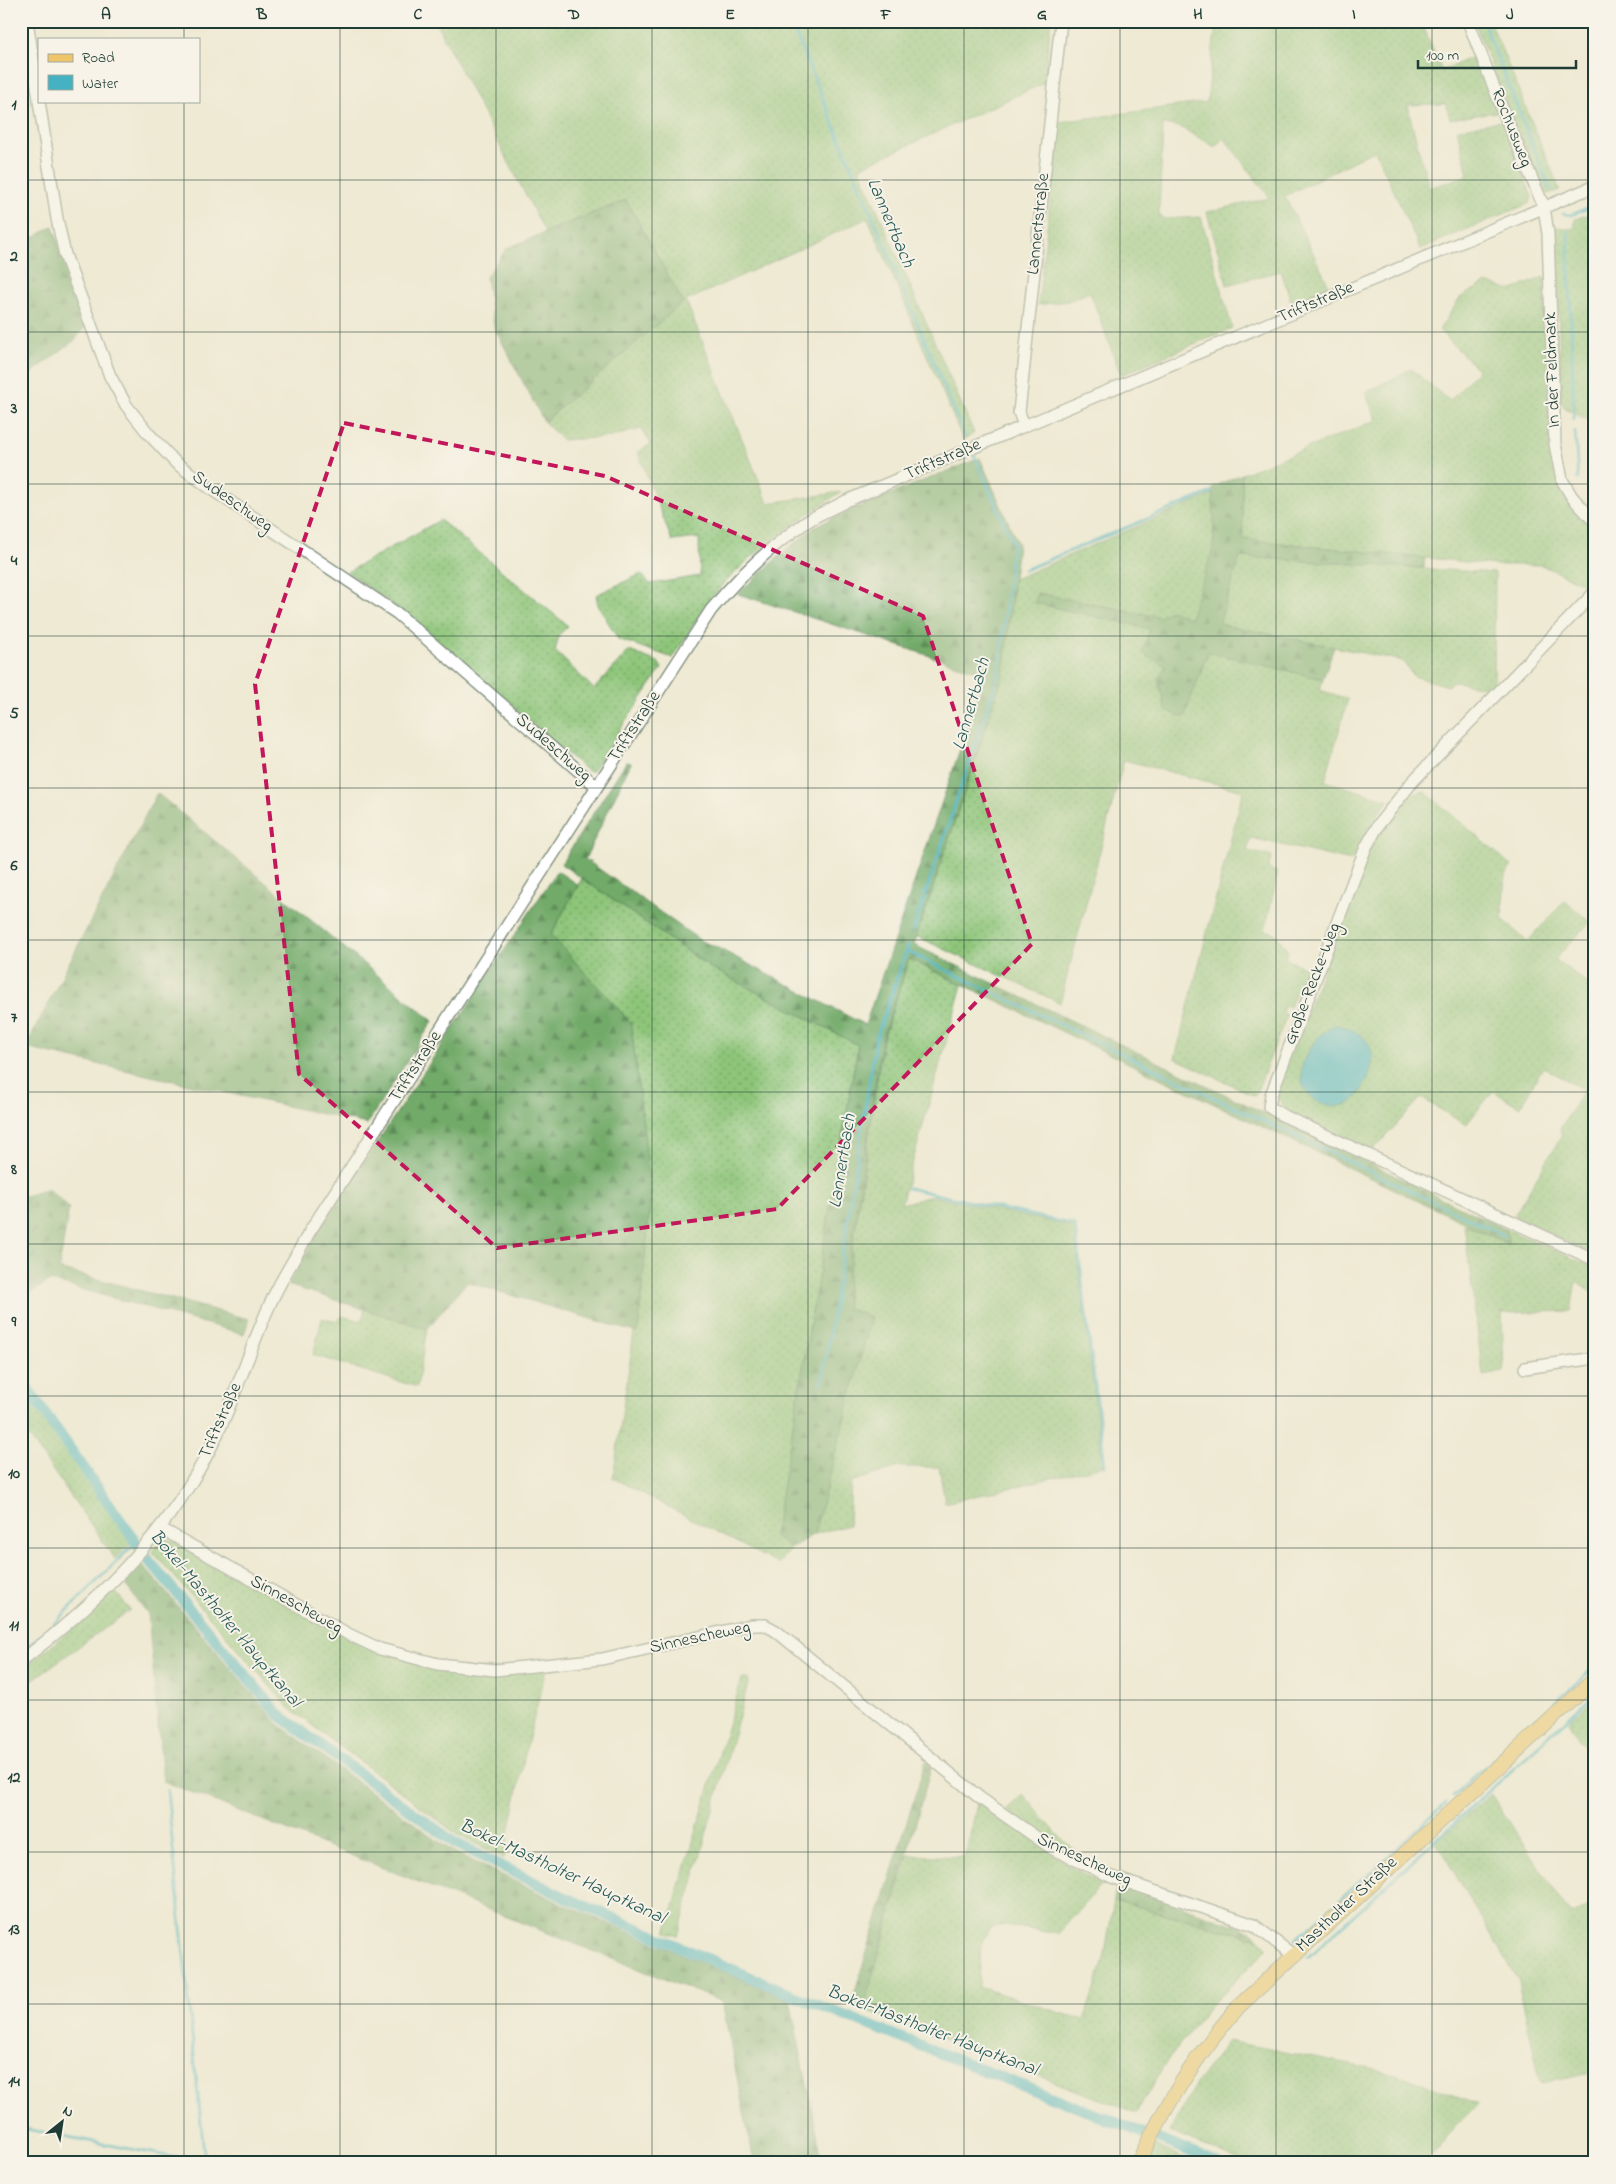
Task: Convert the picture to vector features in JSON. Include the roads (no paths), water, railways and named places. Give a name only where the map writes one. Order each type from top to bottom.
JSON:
[{"type":"main road","name":"Mastholter Straße","points":[[1138,2163],[1159,2120],[1186,2073],[1212,2037],[1239,2006],[1595,1679]]},
{"type":"street","name":"Sudeschweg","points":[[27,21],[38,93]]},
{"type":"street","name":"Lannertstraße","points":[[1024,426],[1018,412],[1062,21]]},
{"type":"street","name":"Rochusweg","points":[[1468,21],[1505,116],[1544,207]]},
{"type":"street","name":"Sudeschweg","points":[[39,102],[56,219],[65,255],[110,376],[126,405],[148,433],[176,463],[216,493],[398,614],[596,786]]},
{"type":"street","name":"Triftstraße","points":[[21,1661],[80,1613],[129,1564],[157,1533],[199,1471],[225,1418],[270,1303],[310,1232],[596,786],[712,610],[729,588],[774,546],[810,520],[846,501],[1595,186]]},
{"type":"street","name":"In der Feldmark","points":[[1544,207],[1548,234],[1555,444],[1562,480],[1572,497],[1595,522]]},
{"type":"street","name":"Große-Recke-Weg","points":[[1595,592],[1413,781],[1379,824],[1366,846],[1271,1096],[1269,1107],[1290,1119],[1595,1260]]},
{"type":"street","points":[[1525,1368],[1595,1358]]},
{"type":"street","name":"Sinnescheweg","points":[[157,1533],[372,1645],[438,1664],[495,1670],[602,1660],[751,1625],[765,1625],[784,1637],[980,1798],[1053,1849],[1112,1877],[1254,1925],[1293,1955]]},
{"type":"water","points":[[1335,1025],[1346,1028],[1363,1037],[1368,1043],[1372,1060],[1371,1071],[1357,1097],[1349,1104],[1338,1106],[1318,1102],[1306,1090],[1302,1080],[1302,1069],[1310,1048],[1326,1031]]},
{"type":"waterway","name":"Lannertbach","points":[[790,21],[965,436]]},
{"type":"waterway","points":[[1483,21],[1550,189]]},
{"type":"waterway","points":[[1563,214],[1571,215],[1595,205]]},
{"type":"waterway","points":[[1568,232],[1574,419]]},
{"type":"waterway","points":[[1575,431],[1578,479]]},
{"type":"waterway","name":"Lannertbach","points":[[913,931],[998,676],[1013,543],[974,455]]},
{"type":"waterway","points":[[1024,570],[1212,492]]},
{"type":"waterway","name":"Lannertbach","points":[[822,1383],[876,1039],[908,946]]},
{"type":"waterway","points":[[906,951],[1504,1235]]},
{"type":"waterway","points":[[908,1188],[1075,1225],[1105,1466]]},
{"type":"waterway","name":"Bokel-Mastholter Hauptkanal","points":[[21,1379],[150,1562],[279,1715],[455,1843],[562,1896],[792,1995],[1219,2163]]},
{"type":"waterway","points":[[21,1652],[47,1631],[136,1542]]},
{"type":"waterway","points":[[1523,1732],[1595,1666]]},
{"type":"waterway","points":[[1308,1957],[1595,1694]]},
{"type":"waterway","points":[[1453,1796],[1514,1740]]},
{"type":"waterway","points":[[167,1790],[205,2163]]},
{"type":"waterway","points":[[1296,1940],[1446,1803]]},
{"type":"waterway","points":[[21,2128],[204,2163]]}]
